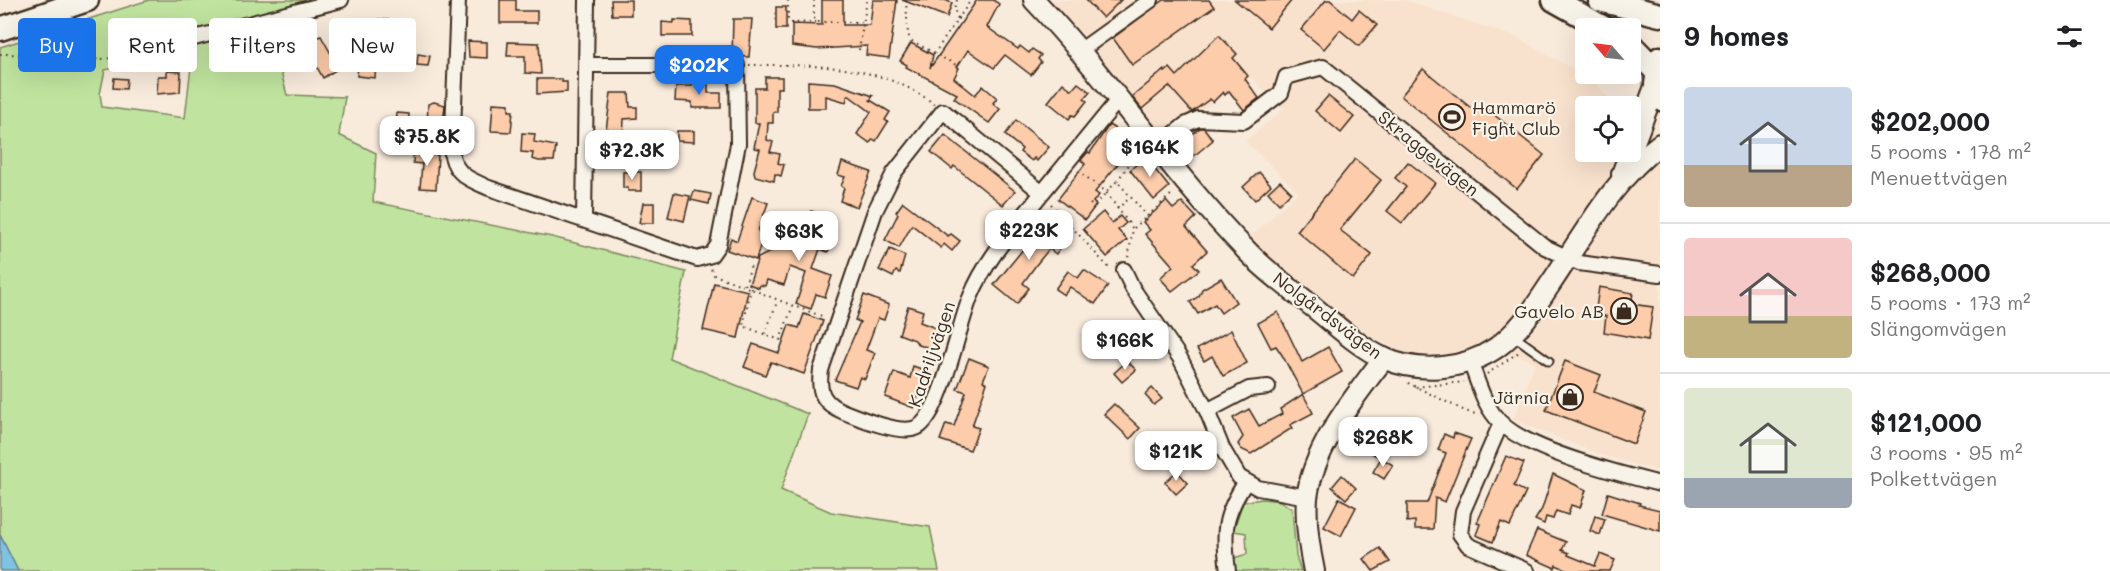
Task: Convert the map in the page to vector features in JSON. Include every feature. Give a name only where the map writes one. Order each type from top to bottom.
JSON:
[{"type":"main road","points":[[0,29],[87,0]]},
{"type":"main road","points":[[1554,0],[1586,18]]},
{"type":"main road","points":[[1599,0],[1660,15]]},
{"type":"main road","points":[[1641,57],[1658,78]]},
{"type":"street","points":[[197,37],[341,0]]},
{"type":"street","points":[[458,0],[452,156],[455,169],[470,180],[697,259],[707,258],[718,245],[735,168],[738,144],[737,65],[588,65]]},
{"type":"street","points":[[584,219],[588,65],[587,0]]},
{"type":"street","name":"Nolgårdsvägen","points":[[1034,0],[1081,50],[1157,148],[1249,253],[1276,279],[1381,363],[1429,368],[1450,367],[1470,361]]},
{"type":"street","points":[[1081,50],[1152,0]]},
{"type":"street","name":"Skraggevägen","points":[[1157,148],[1185,125],[1198,119],[1244,121],[1281,93],[1286,77],[1323,67],[1545,247],[1568,259],[1660,274]]},
{"type":"street","points":[[1618,185],[1658,78]]},
{"type":"street","name":"Kadriljvägen","points":[[943,111],[912,147],[886,187],[868,227],[836,321],[819,383],[825,402],[845,413],[900,430],[920,426],[930,414],[969,300],[984,268],[1066,162],[1118,100]]},
{"type":"street","points":[[943,111],[1042,193]]},
{"type":"street","points":[[1660,144],[1618,185],[1533,309],[1512,334],[1496,348],[1470,361],[1497,419],[1518,435],[1558,452],[1660,484]]},
{"type":"street","points":[[1124,270],[1133,289],[1180,358],[1207,411],[1222,448],[1239,477],[1245,483],[1257,488],[1307,497]]},
{"type":"street","points":[[1314,571],[1307,538],[1307,497],[1322,453],[1381,363]]},
{"type":"street","points":[[1207,411],[1249,389],[1268,387]]},
{"type":"street","points":[[1497,419],[1463,511],[1460,534],[1468,545],[1527,571]]},
{"type":"street","points":[[1228,571],[1224,541],[1228,512],[1245,483]]},
{"type":"lane","points":[[1512,334],[1549,361]]},
{"type":"path","points":[[788,0],[788,20],[791,22],[864,22]]},
{"type":"path","points":[[814,0],[814,18],[817,22]]},
{"type":"path","points":[[859,50],[867,0]]},
{"type":"path","points":[[906,0],[908,35],[912,41],[956,65]]},
{"type":"path","points":[[957,0],[954,9],[958,19]]},
{"type":"path","points":[[934,54],[971,0]]},
{"type":"path","points":[[0,54],[108,58]]},
{"type":"path","points":[[737,65],[818,66],[856,71],[895,81],[925,97],[943,111]]},
{"type":"path","points":[[1090,204],[1094,206],[1106,195],[1134,158]]},
{"type":"path","points":[[1066,162],[1105,191],[1133,229]]},
{"type":"path","points":[[1117,181],[1146,216]]},
{"type":"path","points":[[1042,193],[1045,200],[1058,210],[1108,267],[1124,270],[1132,244],[1133,229],[1181,186]]},
{"type":"path","points":[[1117,209],[1131,197]]},
{"type":"path","points":[[707,258],[714,276],[745,285],[777,302],[836,321]]},
{"type":"path","points":[[745,285],[751,265]]},
{"type":"path","points":[[751,288],[743,326],[780,340],[793,307]]},
{"type":"path","points":[[765,334],[777,302]]},
{"type":"path","points":[[1381,363],[1465,411],[1497,419]]},
{"type":"shaded area","points":[[1039,0],[1405,0],[1516,37],[1575,70],[1575,84],[1596,84],[1607,96],[1575,96],[1575,162],[1641,162],[1641,125],[1660,136],[1660,472],[1598,454],[1513,420],[1535,362],[1481,343],[1452,354],[1406,355],[1379,341],[1300,291],[1247,240],[1298,192],[1245,141],[1284,109],[1250,77],[1159,139]]},
{"type":"green space","points":[[149,0],[316,0],[265,12],[267,18],[209,18],[209,72],[281,72],[287,95],[345,97],[339,135],[376,153],[373,202],[552,237],[686,272],[669,358],[808,414],[781,490],[831,512],[930,527],[939,571],[18,571],[0,535],[0,47],[18,41],[18,72],[96,72],[96,18],[92,18]]},
{"type":"green space","points":[[1262,499],[1280,501],[1292,509],[1296,556],[1301,571],[1235,571],[1234,558],[1247,554],[1246,533],[1233,531],[1243,502]]},
{"type":"water","points":[[0,535],[18,571],[0,571]]},
{"type":"building","points":[[500,0],[516,0],[516,11],[537,11],[537,23],[500,23]]},
{"type":"building","points":[[611,0],[631,0],[631,15],[612,15]]},
{"type":"building","points":[[822,0],[843,0],[843,25],[870,25],[873,0],[897,0],[889,58],[866,55],[867,46],[817,49],[792,46],[792,24],[822,25]]},
{"type":"building","points":[[902,0],[945,0],[952,3],[947,17]]},
{"type":"building","points":[[977,0],[993,0],[999,4],[987,27],[1018,49],[1020,46],[1029,53],[1032,49],[1041,55],[1038,59],[1041,62],[1031,75],[1005,55],[994,68],[968,50],[957,67],[959,68],[954,78],[975,95],[983,86],[997,98],[993,103],[1000,109],[989,123],[954,98],[957,94],[906,67],[907,65],[900,61],[911,43],[933,55],[930,68]]},
{"type":"building","points":[[1086,0],[1121,0],[1103,18]]},
{"type":"building","points":[[1164,0],[1209,0],[1214,7],[1132,65],[1113,38]]},
{"type":"building","points":[[1235,0],[1292,0],[1269,28]]},
{"type":"building","points":[[1326,0],[1330,0],[1352,19],[1359,10],[1377,25],[1359,46],[1340,30],[1324,49],[1301,30]]},
{"type":"building","points":[[776,7],[786,7],[786,29],[776,29]]},
{"type":"building","points":[[733,19],[752,19],[749,57],[732,56]]},
{"type":"building","points":[[674,20],[692,21],[692,36],[662,36],[662,22],[674,23]]},
{"type":"building","points":[[1219,35],[1237,54],[1233,58],[1248,76],[1245,79],[1259,98],[1244,110],[1229,91],[1225,95],[1223,92],[1213,102],[1210,99],[1192,112],[1169,86],[1142,109],[1132,97],[1164,70],[1165,72],[1170,68],[1177,76]]},
{"type":"building","points":[[321,36],[329,50],[329,72],[333,72],[323,78],[317,67],[317,37]]},
{"type":"building","points":[[468,41],[487,42],[487,58],[469,57]]},
{"type":"building","points":[[508,42],[539,43],[541,74],[525,73],[525,56],[507,56]]},
{"type":"building","points":[[418,54],[430,56],[428,66],[417,65]]},
{"type":"building","points":[[1423,69],[1476,112],[1482,105],[1544,155],[1517,189],[1401,96]]},
{"type":"building","points":[[167,72],[181,72],[180,92],[157,94],[158,76],[167,76]]},
{"type":"building","points":[[357,72],[375,72],[375,78],[357,76]]},
{"type":"building","points":[[765,77],[782,77],[782,88],[777,88],[777,112],[773,112],[773,123],[768,123],[767,140],[773,142],[770,152],[780,154],[778,163],[784,165],[781,176],[775,174],[774,181],[755,176],[754,171],[760,149],[754,148],[759,123],[755,123],[755,88],[765,88]]},
{"type":"building","points":[[114,78],[127,79],[126,89],[113,88]]},
{"type":"building","points":[[537,79],[562,79],[562,82],[567,82],[567,92],[537,94]]},
{"type":"building","points":[[808,81],[835,83],[873,96],[870,100],[890,112],[885,120],[888,122],[876,141],[873,139],[870,143],[857,134],[871,112],[848,95],[846,102],[826,96],[826,108],[808,108]]},
{"type":"building","points":[[693,82],[708,82],[708,93],[721,93],[721,108],[692,108],[692,102],[675,101],[676,86],[692,86]]},
{"type":"building","points":[[1063,83],[1072,90],[1078,83],[1090,92],[1084,99],[1087,101],[1075,116],[1072,115],[1069,119],[1048,102]]},
{"type":"building","points":[[611,93],[629,93],[630,107],[637,107],[637,118],[624,119],[623,139],[605,138]]},
{"type":"building","points":[[1328,96],[1354,117],[1341,133],[1315,111]]},
{"type":"building","points":[[434,102],[445,105],[442,134],[433,133],[433,126],[427,125],[428,104]]},
{"type":"building","points":[[493,103],[509,104],[509,111],[513,111],[511,132],[491,131]]},
{"type":"building","points":[[397,113],[409,114],[408,131],[396,130]]},
{"type":"building","points":[[1016,120],[1049,147],[1037,161],[1034,158],[1032,161],[1020,152],[1022,149],[1005,135]]},
{"type":"building","points":[[1109,125],[1128,137],[1127,140],[1133,145],[1095,192],[1099,195],[1093,202],[1096,205],[1085,220],[1058,199],[1085,164],[1081,160],[1088,152],[1090,153]]},
{"type":"building","points":[[1200,128],[1204,128],[1213,140],[1194,156],[1183,141]]},
{"type":"building","points":[[677,131],[694,131],[694,142],[677,141]]},
{"type":"building","points":[[522,133],[535,134],[534,142],[556,146],[554,161],[539,161],[532,159],[533,153],[521,152]]},
{"type":"building","points":[[945,135],[1015,191],[1003,205],[954,166],[952,169],[931,152]]},
{"type":"building","points":[[414,146],[428,147],[428,154],[438,155],[436,189],[420,188],[422,164],[413,163]]},
{"type":"building","points":[[1145,157],[1169,187],[1154,200],[1130,170]]},
{"type":"building","points":[[1355,159],[1381,180],[1340,230],[1372,255],[1353,279],[1297,231]]},
{"type":"building","points":[[842,162],[871,172],[857,207],[840,201],[844,188],[841,186],[845,177],[838,175]]},
{"type":"building","points":[[1408,162],[1435,183],[1402,223],[1387,211],[1406,187],[1395,178]]},
{"type":"building","points":[[623,172],[641,172],[641,191],[628,191],[628,188],[623,188]]},
{"type":"building","points":[[1259,172],[1271,185],[1255,200],[1243,187]]},
{"type":"building","points":[[1280,181],[1291,192],[1279,204],[1268,192]]},
{"type":"building","points":[[694,191],[711,194],[709,204],[691,200]]},
{"type":"building","points":[[674,193],[690,196],[684,221],[668,217]]},
{"type":"building","points":[[752,197],[768,203],[758,231],[764,233],[756,260],[727,250],[731,238],[737,241]]},
{"type":"building","points":[[1166,201],[1173,209],[1182,202],[1196,217],[1186,227],[1207,251],[1193,264],[1199,270],[1172,291],[1160,278],[1173,266],[1145,234],[1150,230],[1143,222]]},
{"type":"building","points":[[903,202],[948,236],[951,234],[960,241],[952,251],[944,244],[941,248],[912,225],[899,248],[885,240],[898,214],[896,212]]},
{"type":"building","points":[[643,203],[654,203],[654,223],[639,223]]},
{"type":"building","points":[[811,211],[825,216],[824,220],[830,222],[826,233],[833,236],[828,252],[820,249],[813,269],[832,276],[825,297],[816,294],[811,309],[796,304],[806,273],[790,267],[784,285],[767,280],[765,286],[760,285],[759,288],[749,284],[758,258],[784,245],[798,250]]},
{"type":"building","points":[[1103,212],[1112,223],[1120,216],[1126,223],[1118,230],[1127,240],[1107,257],[1083,229]]},
{"type":"building","points":[[1050,216],[1058,223],[1050,233],[1064,243],[1056,254],[1049,249],[1036,265],[1023,283],[1029,288],[1017,304],[994,285]]},
{"type":"building","points":[[890,249],[905,256],[900,273],[896,271],[893,277],[879,270]]},
{"type":"building","points":[[1084,270],[1108,286],[1095,304],[1070,287],[1064,295],[1055,289],[1068,271],[1078,278]]},
{"type":"building","points":[[1221,278],[1236,302],[1221,313],[1215,304],[1198,314],[1190,302],[1199,296],[1202,289]]},
{"type":"building","points":[[714,283],[748,291],[738,338],[703,330]]},
{"type":"building","name":"Gavelo AB","points":[[1599,287],[1633,293],[1631,304],[1653,307],[1648,340],[1604,332],[1606,316],[1595,315]]},
{"type":"building","points":[[864,295],[889,305],[884,320],[878,318],[866,350],[875,353],[865,379],[860,377],[856,387],[835,380],[860,322],[855,320]]},
{"type":"building","points":[[908,306],[923,311],[920,322],[938,329],[939,333],[932,348],[918,345],[915,340],[899,334]]},
{"type":"building","points":[[1278,312],[1302,362],[1328,347],[1342,372],[1303,394],[1282,355],[1276,346],[1271,348],[1258,323]]},
{"type":"building","points":[[804,314],[823,321],[804,374],[771,362],[765,375],[744,367],[753,344],[779,353],[789,325],[799,328]]},
{"type":"building","points":[[1231,330],[1247,363],[1223,376],[1212,356],[1204,361],[1197,349]]},
{"type":"building","points":[[969,358],[989,366],[983,381],[987,383],[972,426],[979,428],[970,450],[940,440],[946,424],[954,426],[966,392],[957,389]]},
{"type":"building","points":[[1127,361],[1136,370],[1122,382],[1114,373]]},
{"type":"building","points":[[1565,361],[1601,375],[1594,392],[1646,412],[1634,444],[1546,410]]},
{"type":"building","points":[[913,366],[927,371],[914,408],[885,397],[894,372],[910,378]]},
{"type":"building","points":[[1152,388],[1162,399],[1154,405],[1145,395]]},
{"type":"building","points":[[1303,394],[1313,413],[1290,425],[1292,428],[1251,454],[1241,449],[1238,444],[1243,437],[1233,418],[1249,409],[1259,426],[1282,414],[1280,409]]},
{"type":"building","points":[[1114,404],[1140,428],[1130,439],[1104,414]]},
{"type":"building","points":[[1372,430],[1391,441],[1380,458],[1362,447]]},
{"type":"building","points":[[1454,433],[1471,439],[1445,502],[1435,498],[1433,529],[1415,529],[1415,521],[1407,522],[1407,503],[1427,503],[1446,453],[1438,450],[1444,434],[1453,438]]},
{"type":"building","points":[[1506,456],[1524,463],[1514,486],[1526,492],[1510,526],[1501,522],[1493,542],[1476,535],[1480,524],[1477,523]]},
{"type":"building","points":[[1381,458],[1393,465],[1384,479],[1373,472]]},
{"type":"building","points":[[1177,471],[1188,483],[1176,494],[1165,482]]},
{"type":"building","points":[[1553,474],[1586,490],[1580,508],[1571,505],[1568,515],[1556,511],[1553,519],[1546,517],[1544,524],[1535,520],[1542,509]]},
{"type":"building","points":[[1342,475],[1356,488],[1346,499],[1332,487]]},
{"type":"building","points":[[1608,493],[1660,510],[1660,531],[1602,514]]},
{"type":"building","points":[[1339,498],[1356,507],[1341,536],[1324,527]]},
{"type":"building","points":[[1595,516],[1605,519],[1600,535],[1590,531]]},
{"type":"building","points":[[1537,530],[1566,542],[1562,550],[1569,553],[1568,555],[1595,566],[1600,554],[1615,560],[1610,571],[1570,571],[1556,565],[1555,568],[1526,555]]},
{"type":"building","points":[[1380,548],[1390,562],[1373,571],[1364,559]]},
{"type":"place","name":"Hammarö Fight Club","points":[[1452,117]]},
{"type":"place","name":"Gavelo AB","points":[[1624,311]]},
{"type":"place","name":"Järnia","points":[[1570,397]]}]
